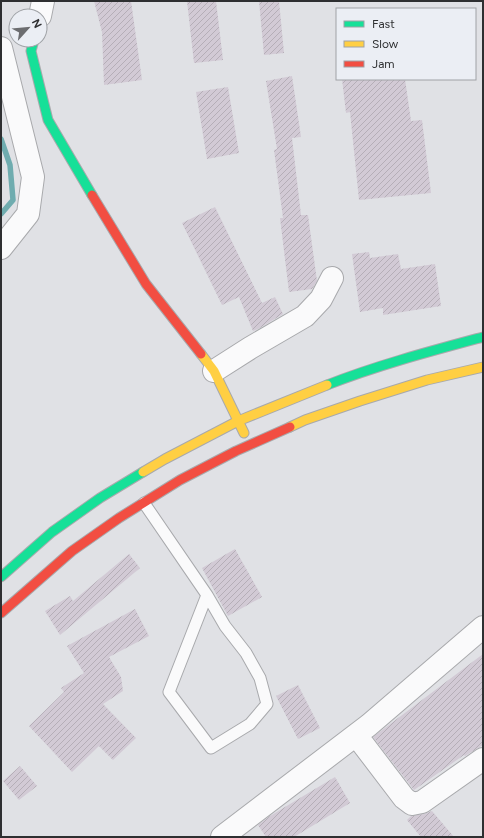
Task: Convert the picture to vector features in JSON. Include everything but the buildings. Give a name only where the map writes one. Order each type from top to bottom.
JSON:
[{"type":"main road","points":[[32,48],[48,120],[146,284],[214,371],[251,444]]},
{"type":"main road","points":[[1,577],[52,532],[100,498],[165,459],[238,421],[350,376],[420,354],[483,337]]},
{"type":"main road","points":[[1,613],[72,551],[119,518],[180,480],[251,444],[305,420],[427,380],[483,368]]},
{"type":"street","points":[[1,248],[28,214],[32,176],[2,57],[27,48]]},
{"type":"street","points":[[214,371],[305,316],[322,299],[332,278]]},
{"type":"street","points":[[236,833],[369,725],[483,627]]},
{"type":"street","points":[[356,735],[404,798],[412,804],[422,802],[483,759]]},
{"type":"lane","points":[[144,503],[207,595],[225,626],[246,653],[260,678],[267,704],[250,724],[211,748],[169,692],[207,595]]},
{"type":"waterway","points":[[1,139],[10,165],[13,200],[1,214]]},
{"type":"traffic: fast","points":[[32,48],[31,51],[48,120],[92,195]]},
{"type":"traffic: fast","points":[[327,385],[385,365],[483,337]]},
{"type":"traffic: fast","points":[[1,577],[52,532],[100,498],[143,472]]},
{"type":"traffic: slow","points":[[201,354],[214,371],[244,433]]},
{"type":"traffic: slow","points":[[290,427],[305,420],[360,401],[427,380],[483,367]]},
{"type":"traffic: slow","points":[[143,472],[238,421],[327,385]]},
{"type":"traffic: jam","points":[[92,195],[146,284],[201,354]]},
{"type":"traffic: jam","points":[[1,613],[72,551],[119,518],[180,480],[236,451],[290,427]]}]
